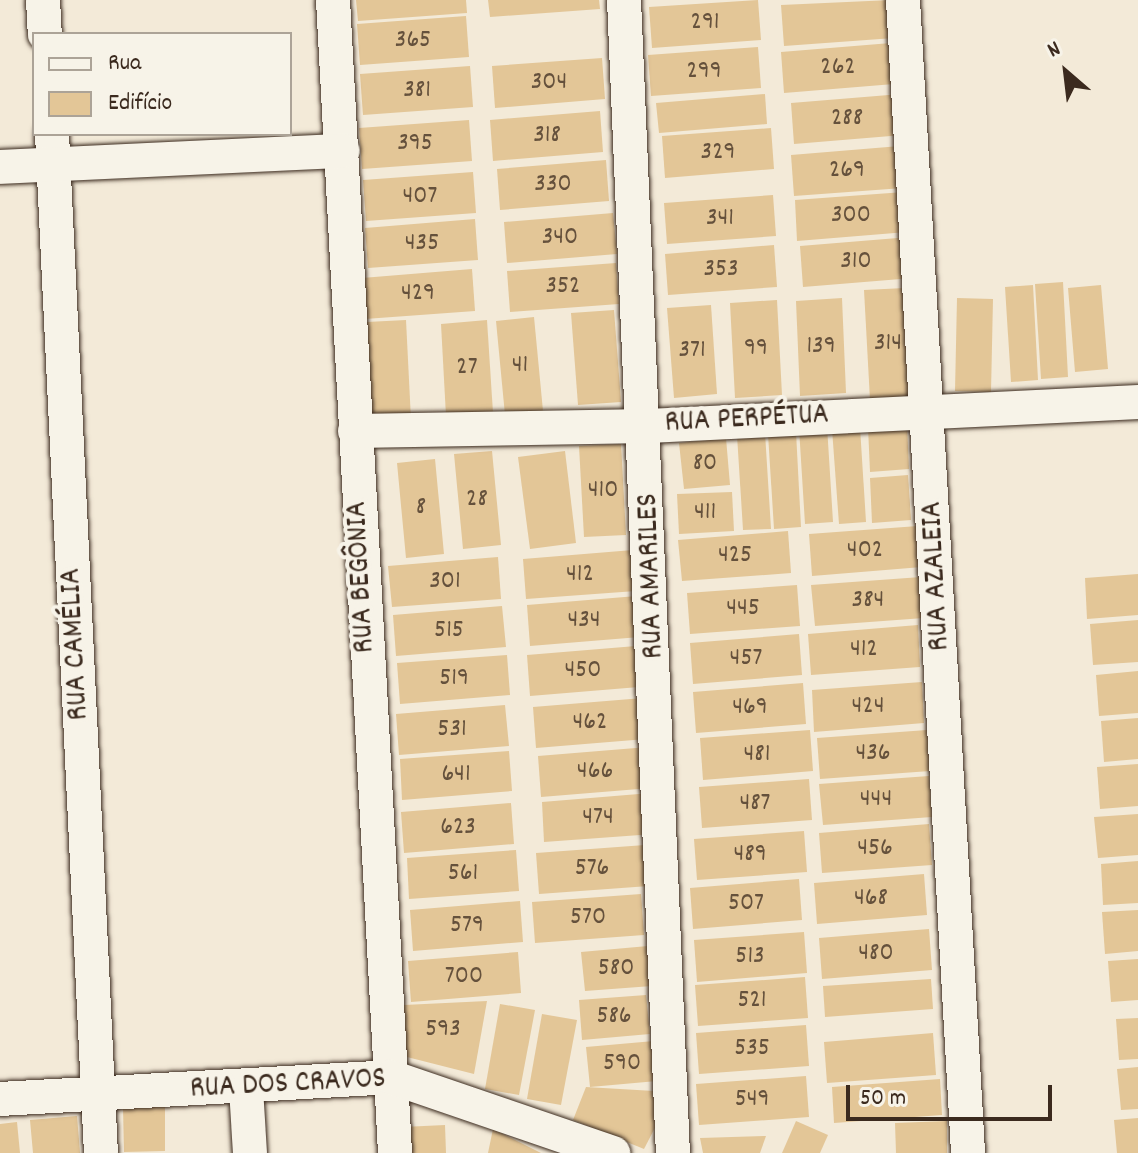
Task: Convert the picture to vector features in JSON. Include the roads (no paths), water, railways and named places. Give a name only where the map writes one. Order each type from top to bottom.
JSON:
[{"type":"street","points":[[43,0],[45,32]]},
{"type":"street","name":"RUA BEGÔNIA","points":[[333,0],[395,1153]]},
{"type":"street","name":"RUA AMARILES","points":[[624,0],[648,426],[673,1153]]},
{"type":"street","name":"RUA AZALEIA","points":[[903,0],[929,411],[968,1153]]},
{"type":"street","points":[[0,167],[53,149],[343,151]]},
{"type":"street","name":"RUA CAMÉLIA","points":[[53,149],[101,1153]]},
{"type":"street","name":"RUA PERPÉTUA","points":[[355,431],[648,426],[1138,402]]},
{"type":"street","name":"RUA DOS CRAVOS","points":[[0,1099],[246,1088],[391,1077],[613,1153]]},
{"type":"street","points":[[246,1088],[250,1153]]}]
